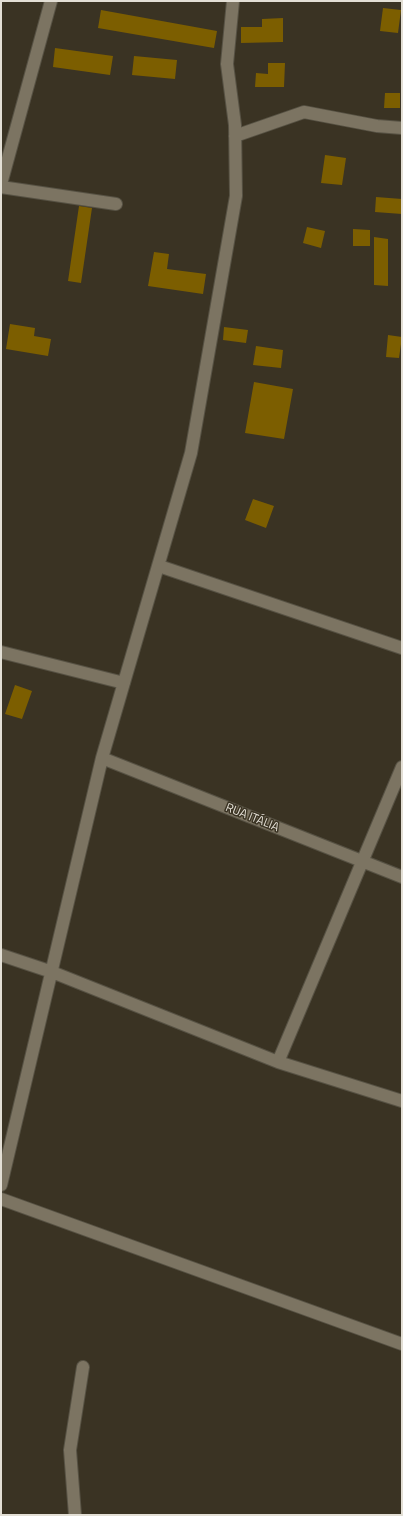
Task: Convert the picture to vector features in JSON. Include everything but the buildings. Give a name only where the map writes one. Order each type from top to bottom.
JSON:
[{"type":"street","points":[[1,184],[51,1]]},
{"type":"street","points":[[1,1185],[102,758],[191,453],[236,196],[235,136],[227,64],[233,1]]},
{"type":"street","points":[[235,136],[304,112],[377,126],[402,128]]},
{"type":"street","points":[[1,187],[116,204]]},
{"type":"street","points":[[159,566],[402,648]]},
{"type":"street","points":[[1,652],[124,683]]},
{"type":"street","name":"RUA ITÁLIA","points":[[102,758],[402,877]]},
{"type":"street","points":[[278,1062],[402,767]]},
{"type":"street","points":[[1,955],[52,972],[278,1062],[402,1101]]},
{"type":"street","points":[[1,1199],[402,1344]]},
{"type":"street","points":[[75,1515],[70,1450],[83,1367]]}]
